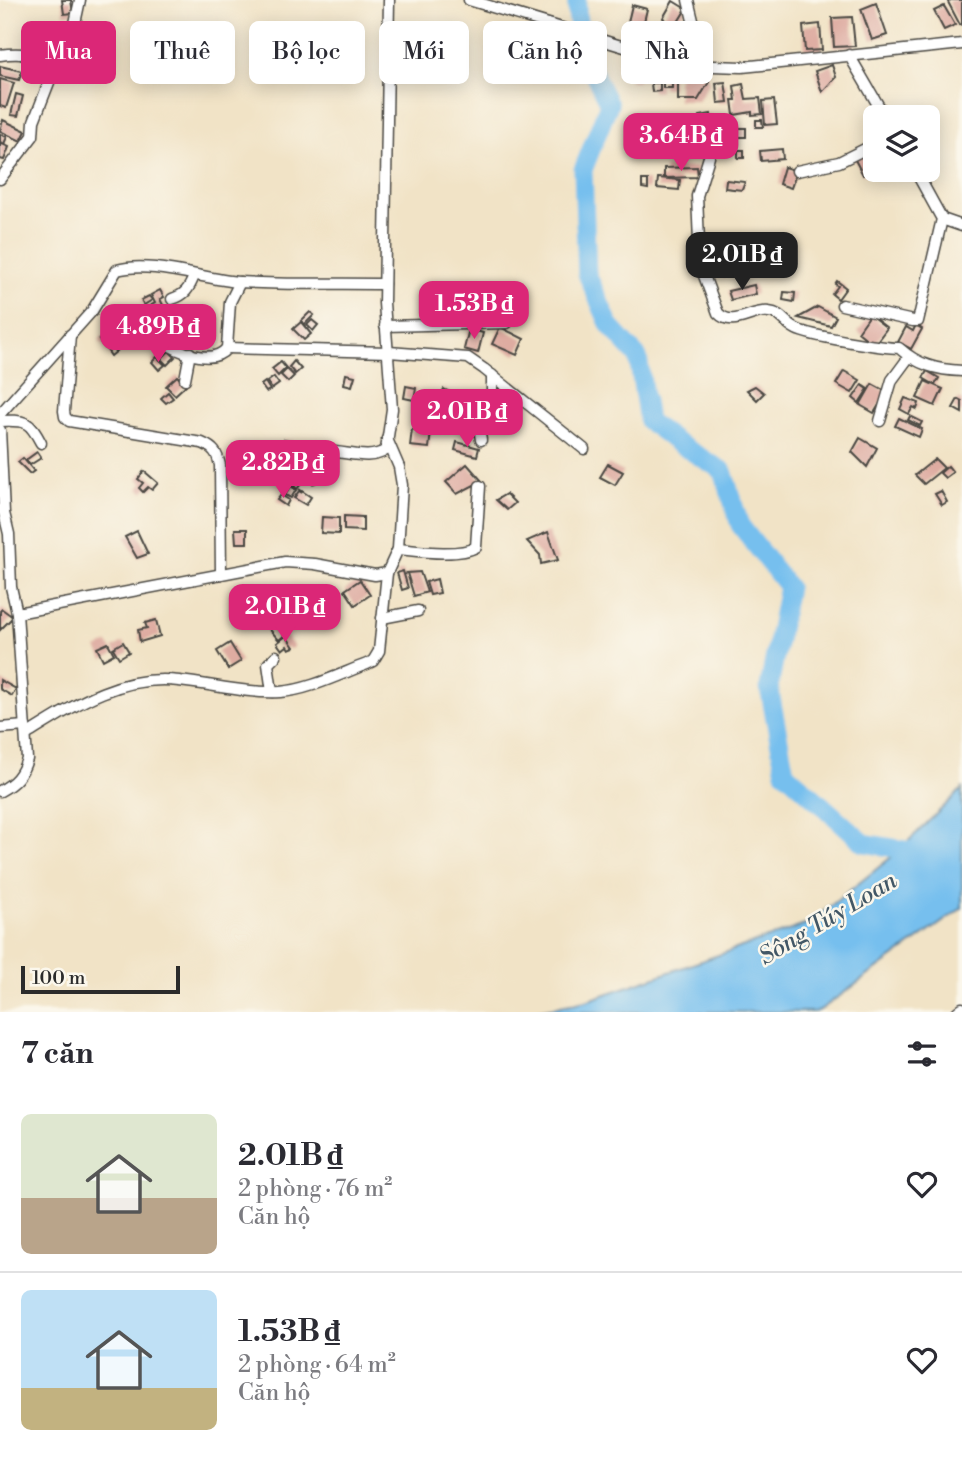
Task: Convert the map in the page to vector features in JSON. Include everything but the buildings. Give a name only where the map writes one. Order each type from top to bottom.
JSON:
[{"type":"street","points":[[76,21],[80,0]]},
{"type":"street","points":[[313,478],[313,460],[317,452],[338,451],[376,456],[386,450],[392,410],[384,284],[389,0]]},
{"type":"street","points":[[469,0],[621,47]]},
{"type":"street","points":[[688,0],[693,21]]},
{"type":"street","points":[[713,65],[742,67],[962,44]]},
{"type":"street","points":[[0,55],[21,52]]},
{"type":"street","points":[[849,55],[878,105]]},
{"type":"street","points":[[0,179],[33,136],[34,121],[48,84]]},
{"type":"street","points":[[797,170],[839,162],[863,150]]},
{"type":"street","points":[[709,157],[697,195],[700,265],[721,317],[730,320],[762,311],[772,312],[781,315],[796,329],[899,348],[909,357],[934,368],[962,371]]},
{"type":"street","points":[[922,182],[942,219],[962,226]]},
{"type":"street","points":[[842,305],[918,321],[942,219]]},
{"type":"street","points":[[0,414],[92,311],[117,270],[127,267],[160,268],[240,282],[384,284]]},
{"type":"street","points":[[172,299],[183,295],[194,276]]},
{"type":"street","points":[[160,340],[190,353],[218,357],[227,348],[230,302],[240,282]]},
{"type":"street","points":[[385,326],[507,323]]},
{"type":"street","points":[[70,335],[64,411],[69,421],[202,443],[212,447],[217,454],[220,465],[221,575]]},
{"type":"street","points":[[227,348],[388,352],[468,358],[584,449]]},
{"type":"street","points":[[184,379],[190,353]]},
{"type":"street","points":[[880,421],[892,380],[909,357]]},
{"type":"street","points":[[481,440],[478,420],[492,411],[492,375]]},
{"type":"street","points":[[0,421],[22,420],[29,424],[41,443]]},
{"type":"street","points":[[0,430],[4,513],[9,534],[6,587],[17,613],[27,759],[23,772],[0,791]]},
{"type":"street","points":[[0,728],[25,731],[113,687],[144,681],[174,680],[272,692],[293,690],[373,661],[379,651],[387,573],[398,549],[401,475],[386,438]]},
{"type":"street","points":[[398,549],[445,552],[472,550],[476,547],[480,486]]},
{"type":"street","points":[[17,613],[285,562],[315,564],[375,575],[387,573]]},
{"type":"street","points":[[382,618],[418,611]]},
{"type":"street","points":[[272,692],[268,664],[276,656]]},
{"type":"street","points":[[957,1012],[962,1008]]},
{"type":"water","name":"Sông Túy Loan","points":[[962,789],[962,908],[820,1010],[531,1012],[586,1001],[808,924],[894,855]]},
{"type":"waterway","points":[[577,0],[582,41],[609,104],[583,170],[587,274],[610,326],[638,357],[648,421],[723,471],[740,525],[788,587],[769,687],[785,772],[864,843],[923,853]]}]
